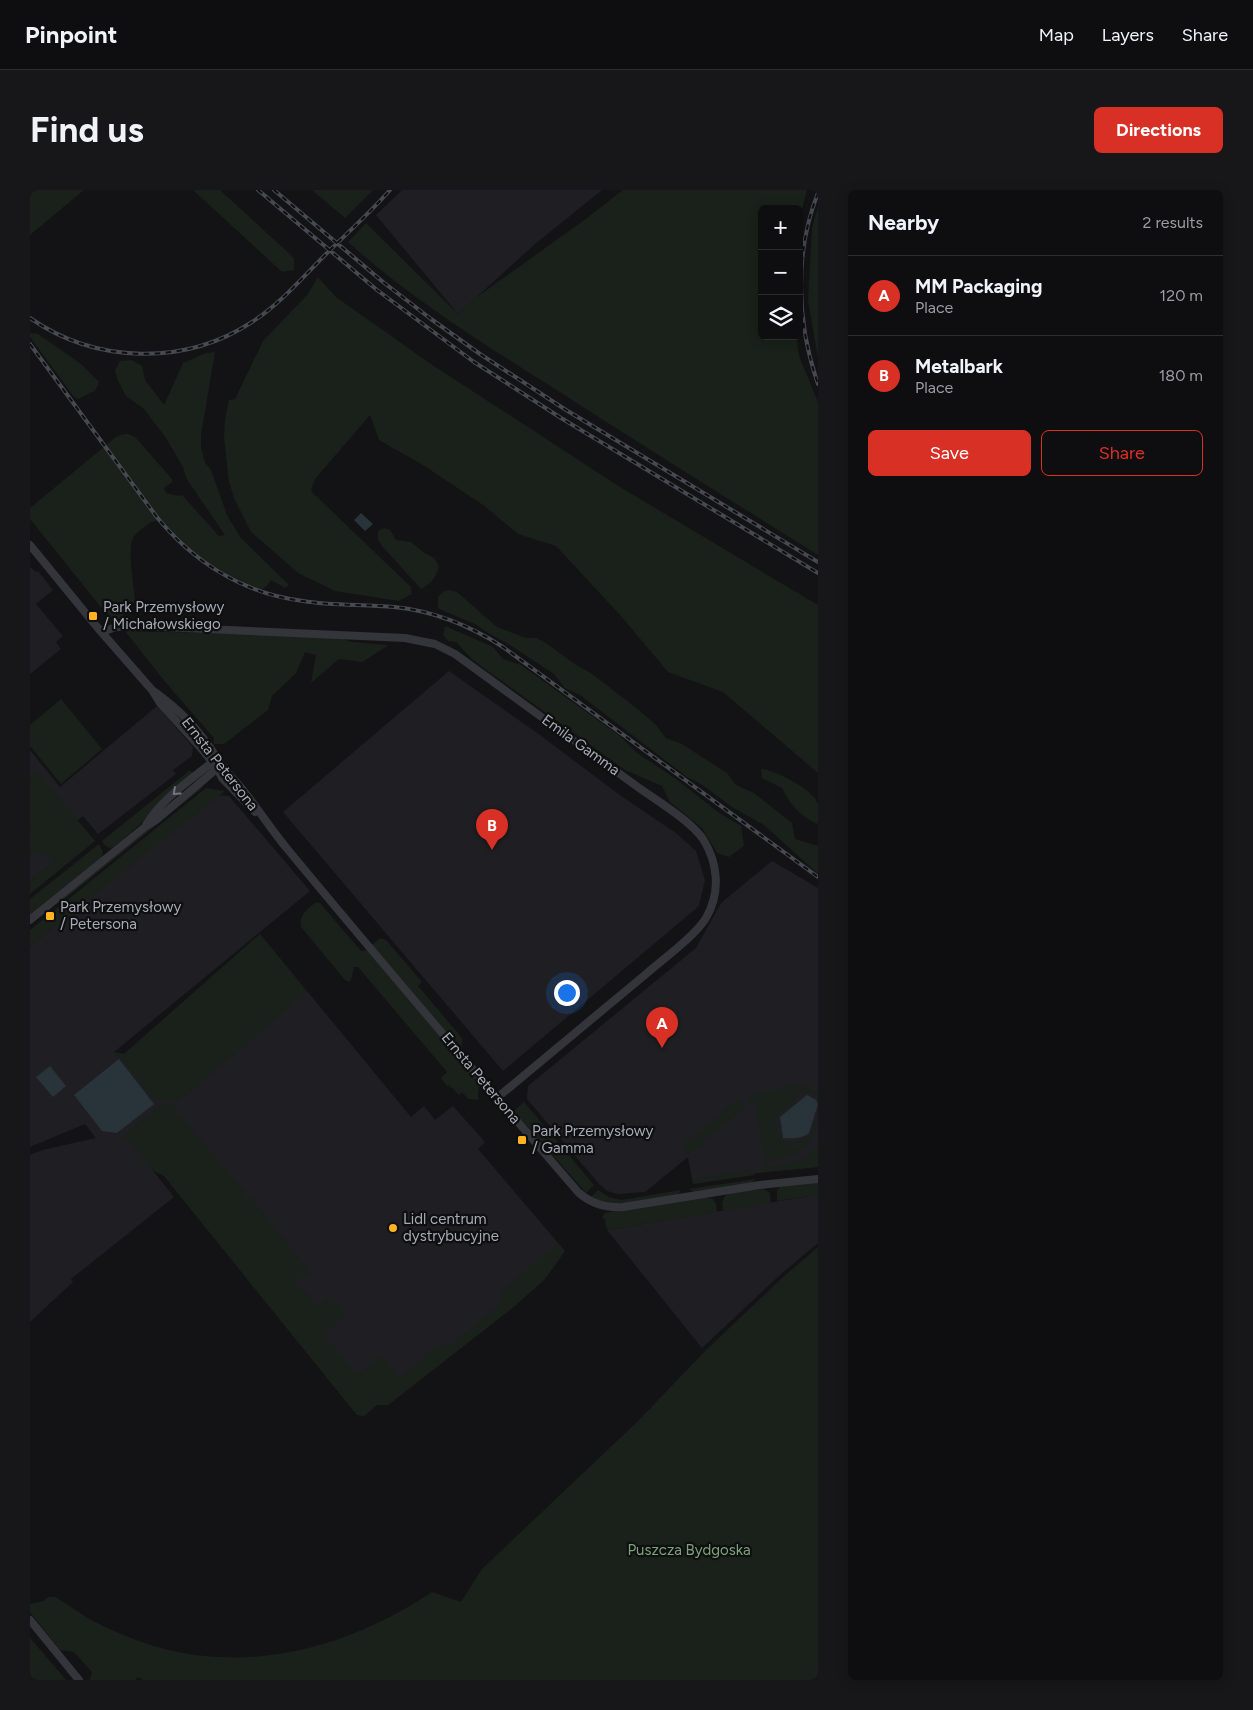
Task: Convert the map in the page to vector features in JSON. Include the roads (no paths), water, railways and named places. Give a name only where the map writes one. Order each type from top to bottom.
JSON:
[{"type":"street","name":"Ernsta Petersona","points":[[30,545],[152,690],[164,698],[189,722],[212,749],[217,763],[247,796],[264,820],[578,1192],[591,1202],[601,1206],[624,1207],[760,1185],[818,1178]]},
{"type":"street","name":"Emila Gamma","points":[[102,632],[116,627],[185,628],[405,638],[435,644],[466,661],[678,816],[702,837],[713,860],[716,884],[712,906],[702,925],[498,1097]]},
{"type":"street","points":[[30,920],[156,820],[217,763]]},
{"type":"street","points":[[30,1620],[79,1680]]},
{"type":"railway","points":[[258,190],[377,290],[474,362],[561,418],[818,573]]},
{"type":"railway","points":[[274,190],[383,282],[480,354],[566,410],[818,562]]},
{"type":"railway","points":[[30,318],[56,333],[83,344],[112,351],[141,354],[170,352],[198,346],[226,336],[252,322],[272,307],[390,190]]},
{"type":"railway","points":[[818,193],[810,216],[805,240],[801,289],[806,337],[818,384]]},
{"type":"railway","points":[[30,344],[156,516],[186,548],[203,561],[240,583],[281,597],[326,604],[409,609],[451,620],[477,632],[503,647],[818,877]]},
{"type":"place","name":"Park Przemysłowy / Michałowskiego","points":[[93,616]]},
{"type":"place","name":"Metalbark","points":[[492,850]]},
{"type":"place","name":"Park Przemysłowy / Petersona","points":[[50,916]]},
{"type":"place","name":"MM Packaging","points":[[662,1048]]},
{"type":"place","name":"Park Przemysłowy / Gamma","points":[[522,1140]]},
{"type":"place","name":"Lidl centrum dystrybucyjne","points":[[393,1228]]},
{"type":"park label","name":"Puszcza Bydgoska","points":[[689,1550]]}]
